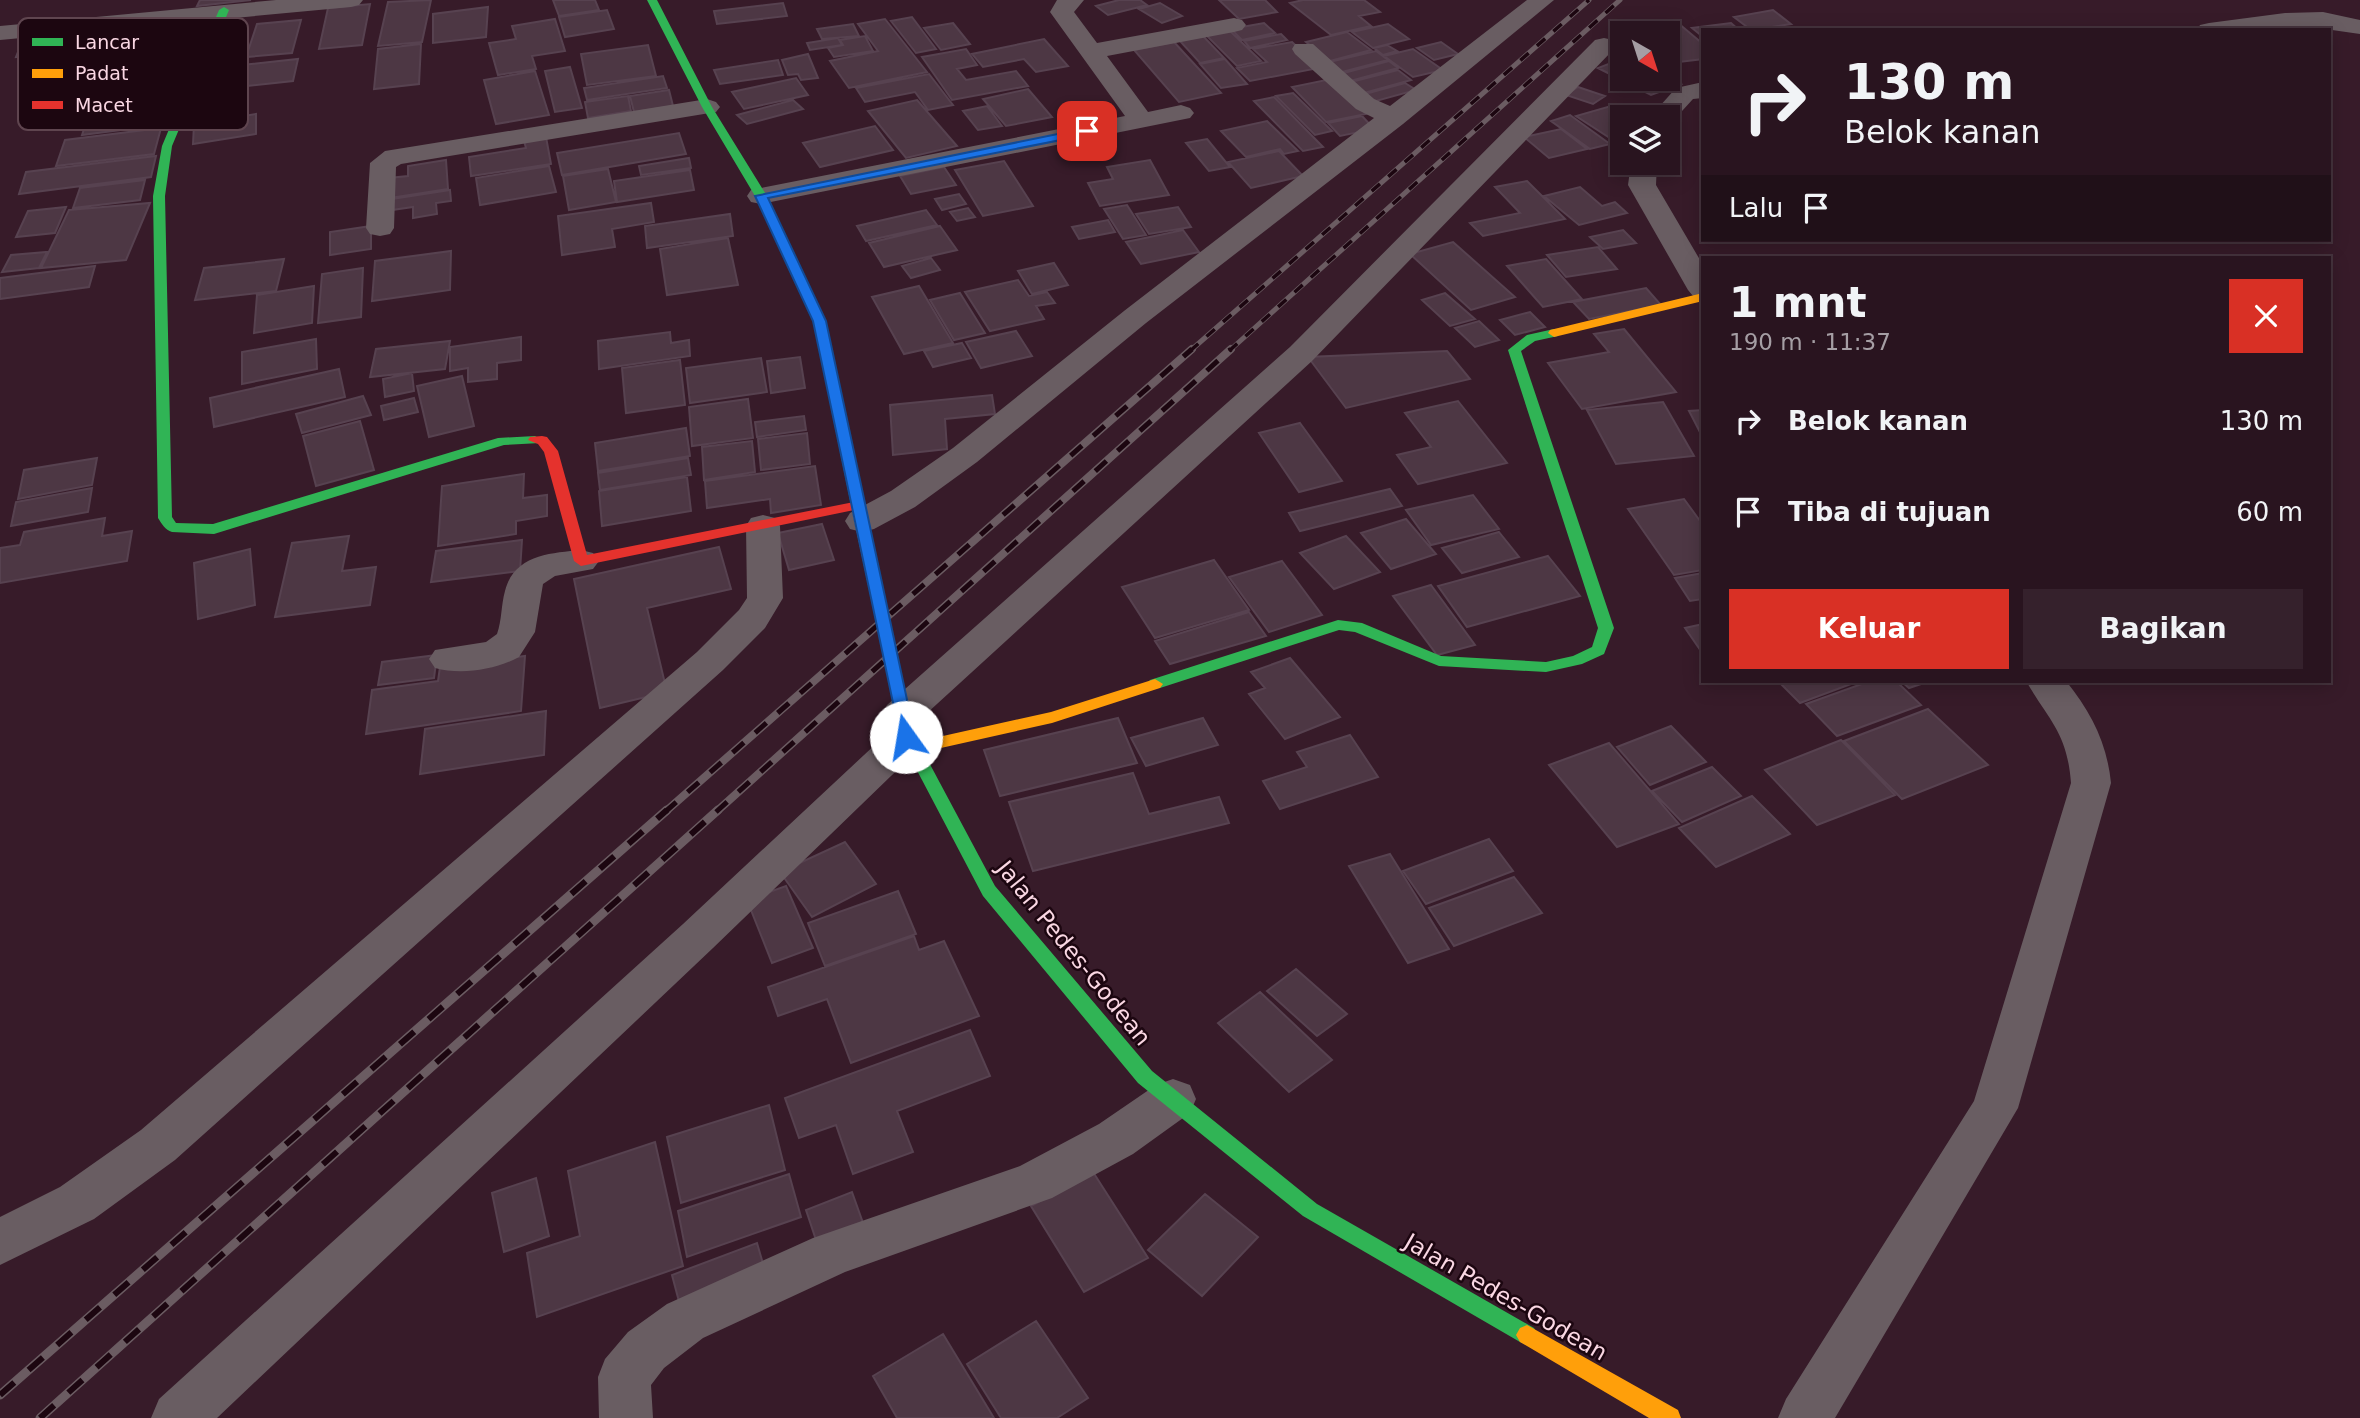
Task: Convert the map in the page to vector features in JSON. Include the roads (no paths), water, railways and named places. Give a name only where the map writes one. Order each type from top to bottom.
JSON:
[{"type":"street","points":[[146,18],[351,0]]},
{"type":"street","name":"Jalan Pedes-Godean","points":[[652,0],[707,107],[761,196],[820,321],[907,734],[989,891],[1145,1077],[1310,1210],[1670,1418]]},
{"type":"street","points":[[1072,0],[1062,12],[1141,121]]},
{"type":"street","points":[[448,659],[492,654],[504,649],[515,636],[527,581],[533,573],[548,566],[762,526],[861,513],[903,499],[965,455],[1135,317],[1394,118],[1542,0]]},
{"type":"street","points":[[221,18],[224,10]]},
{"type":"street","points":[[2227,28],[2309,19],[2347,22],[2360,27]]},
{"type":"street","points":[[1091,52],[1234,25]]},
{"type":"street","points":[[0,33],[18,31]]},
{"type":"street","points":[[178,1418],[698,936],[1301,354],[1604,45]]},
{"type":"street","points":[[1304,49],[1365,104],[1394,118]]},
{"type":"street","points":[[1674,105],[1685,93],[1701,90]]},
{"type":"street","points":[[380,228],[383,163],[394,157],[707,107]]},
{"type":"street","points":[[761,196],[1181,113]]},
{"type":"street","points":[[174,130],[162,166],[159,196],[165,518],[172,527],[214,529],[503,441],[525,438],[542,440],[551,450],[581,561]]},
{"type":"street","points":[[1643,175],[1642,185],[1701,287]]},
{"type":"street","points":[[907,734],[1052,717],[1338,625],[1357,627],[1439,661],[1546,667],[1577,660],[1599,650],[1606,628],[1514,350],[1531,338],[1701,298]]},
{"type":"street","points":[[0,1242],[77,1203],[158,1145],[710,660],[752,619],[765,598],[762,526]]},
{"type":"street","points":[[1805,1418],[1995,1108],[2038,971],[2091,783],[2090,752],[2073,716],[2047,683]]},
{"type":"street","points":[[626,1418],[624,1377],[646,1350],[685,1321],[831,1254],[1035,1183],[1116,1139],[1173,1099]]},
{"type":"railway","points":[[1190,351],[1589,0]]},
{"type":"railway","points":[[1229,351],[1620,0]]},
{"type":"railway","points":[[665,812],[1192,349]]},
{"type":"railway","points":[[716,812],[1231,349]]},
{"type":"railway","points":[[0,1395],[667,810]]},
{"type":"railway","points":[[40,1418],[718,810]]}]
